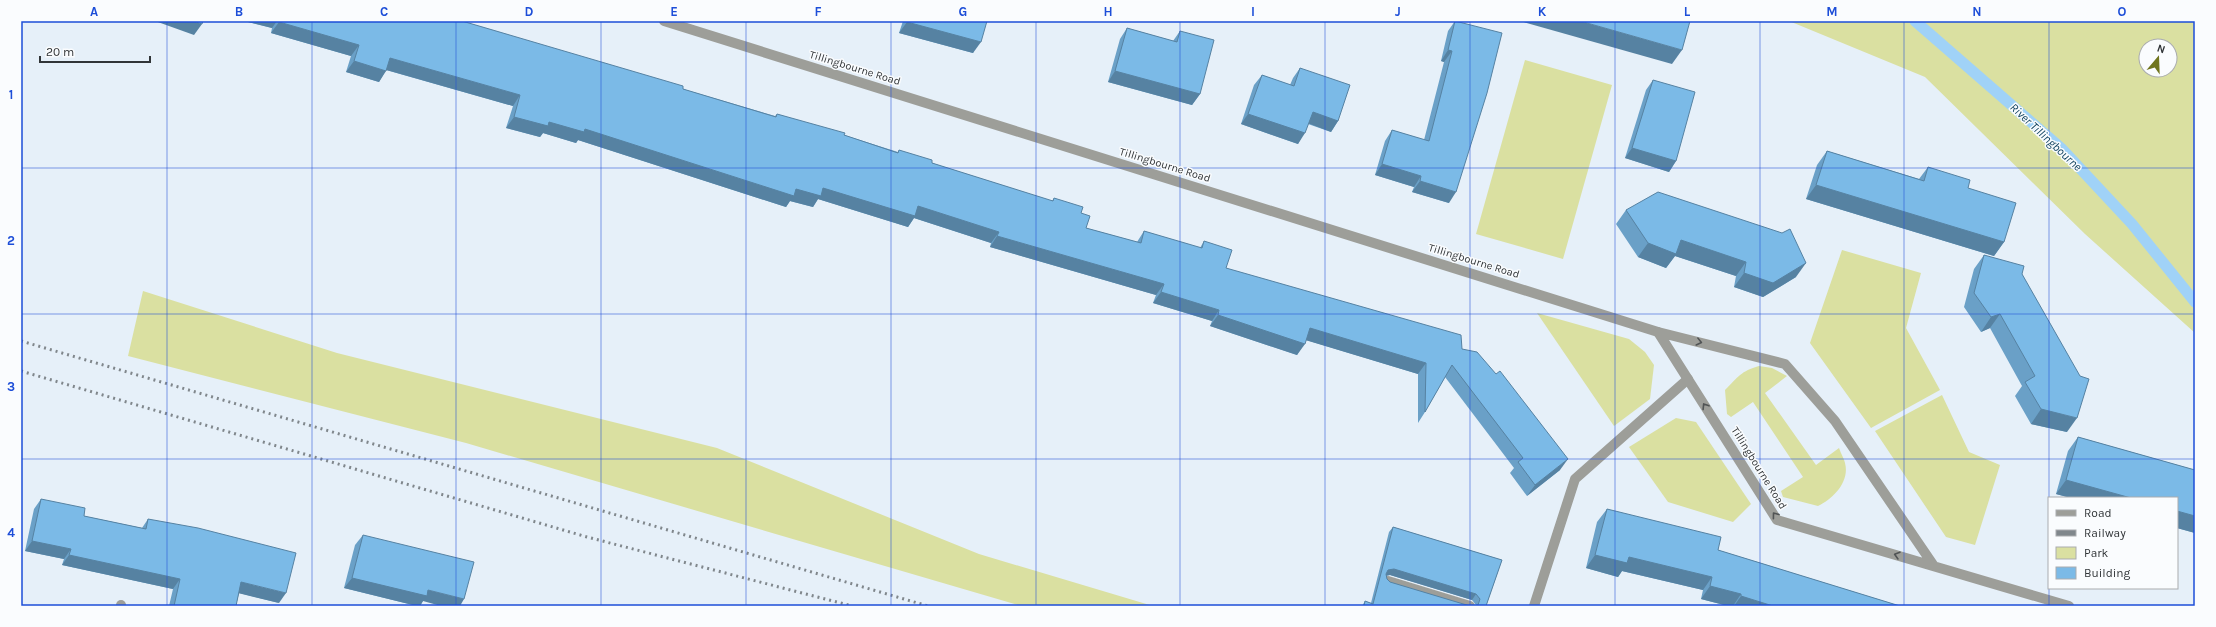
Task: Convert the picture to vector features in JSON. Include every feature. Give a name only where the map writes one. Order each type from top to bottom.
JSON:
[{"type":"street","name":"Tillingbourne Road","points":[[664,21],[1658,332],[1785,364],[1835,421],[1934,566]]},
{"type":"street","name":"Tillingbourne Road","points":[[1658,332],[1777,520],[2069,606]]},
{"type":"street","points":[[1534,606],[1575,479],[1688,379]]},
{"type":"street","points":[[1388,581],[1470,606]]},
{"type":"green space","points":[[1789,21],[2195,21],[2195,333],[2085,234],[1925,77]]},
{"type":"green space","points":[[1525,60],[1612,85],[1563,259],[1476,234]]},
{"type":"green space","points":[[1842,250],[1921,273],[1906,328],[1940,390],[1871,428],[1810,343]]},
{"type":"green space","points":[[143,291],[337,353],[717,448],[979,554],[1153,606],[1021,606],[466,443],[128,356]]},
{"type":"green space","points":[[1537,313],[1629,339],[1645,352],[1654,365],[1650,399],[1614,426]]},
{"type":"green space","points":[[1759,366],[1772,368],[1787,376],[1765,393],[1816,465],[1839,448],[1846,470],[1843,483],[1829,499],[1818,506],[1783,497],[1781,491],[1803,477],[1753,402],[1731,417],[1727,414],[1725,390],[1744,372]]},
{"type":"green space","points":[[1942,395],[1969,452],[2000,465],[1975,545],[1946,537],[1875,431]]},
{"type":"green space","points":[[1676,418],[1696,422],[1751,504],[1733,522],[1668,502],[1629,447]]},
{"type":"building","points":[[193,21],[203,21],[202,24]]},
{"type":"building","points":[[279,21],[462,21],[683,86],[683,89],[776,117],[777,114],[845,133],[844,135],[898,153],[899,150],[932,160],[932,163],[1053,201],[1054,198],[1083,207],[1081,213],[1090,216],[1086,228],[1141,243],[1144,231],[1202,248],[1204,241],[1232,250],[1226,268],[1461,335],[1462,349],[1477,352],[1496,374],[1500,371],[1568,459],[1535,485],[1518,462],[1523,458],[1452,365],[1425,412],[1426,363],[1310,328],[1305,344],[1218,315],[1219,310],[1161,292],[1164,284],[997,236],[999,232],[918,206],[915,216],[823,188],[821,196],[796,189],[794,196],[585,129],[584,132],[549,122],[548,126],[514,117],[520,95],[390,58],[386,71],[354,61],[359,45]]},
{"type":"building","points":[[907,21],[987,21],[981,42]]},
{"type":"building","points":[[1455,21],[1502,33],[1487,93],[1456,192],[1420,181],[1421,176],[1382,164],[1392,130],[1429,141],[1452,51],[1448,50]]},
{"type":"building","points":[[1580,21],[1690,21],[1682,50]]},
{"type":"building","points":[[1127,28],[1177,42],[1180,31],[1214,40],[1200,94],[1115,71]]},
{"type":"building","points":[[1300,68],[1350,85],[1338,121],[1313,112],[1305,133],[1248,114],[1262,75],[1294,86]]},
{"type":"building","points":[[1653,80],[1695,92],[1676,161],[1632,148]]},
{"type":"building","points":[[1827,151],[1924,181],[1928,167],[1970,180],[1968,188],[2016,203],[2004,242],[1816,185]]},
{"type":"building","points":[[1658,192],[1782,233],[1790,229],[1806,263],[1773,283],[1744,273],[1746,262],[1681,240],[1676,254],[1648,243],[1626,210]]},
{"type":"building","points":[[1984,255],[2024,266],[2022,274],[2080,376],[2089,379],[2077,418],[2041,409],[2025,382],[2035,376],[2000,314],[1991,317],[1974,293]]},
{"type":"building","points":[[2078,437],[2195,470],[2195,516],[2178,511],[2178,497],[2127,497],[2066,480]]},
{"type":"building","points":[[41,499],[85,508],[84,516],[146,529],[148,519],[198,528],[296,553],[286,593],[241,582],[236,606],[174,606],[180,579],[69,555],[71,549],[32,541]]},
{"type":"building","points":[[1607,509],[1721,537],[1718,550],[1900,606],[1773,606],[1741,596],[1741,594],[1710,586],[1712,577],[1629,557],[1627,563],[1595,555]]},
{"type":"building","points":[[1393,527],[1502,560],[1486,606],[1475,606],[1478,605],[1480,599],[1476,594],[1394,569],[1388,570],[1386,574],[1387,579],[1390,582],[1470,606],[1364,606],[1365,601],[1373,604]]},
{"type":"building","points":[[363,535],[474,562],[464,599],[428,590],[427,596],[352,578]]},
{"type":"waterway","name":"River Tillingbourne","points":[[1915,21],[2062,149],[2132,224],[2195,302]]},
{"type":"railway","points":[[21,341],[928,606]]},
{"type":"railway","points":[[21,371],[587,537],[852,606]]}]
